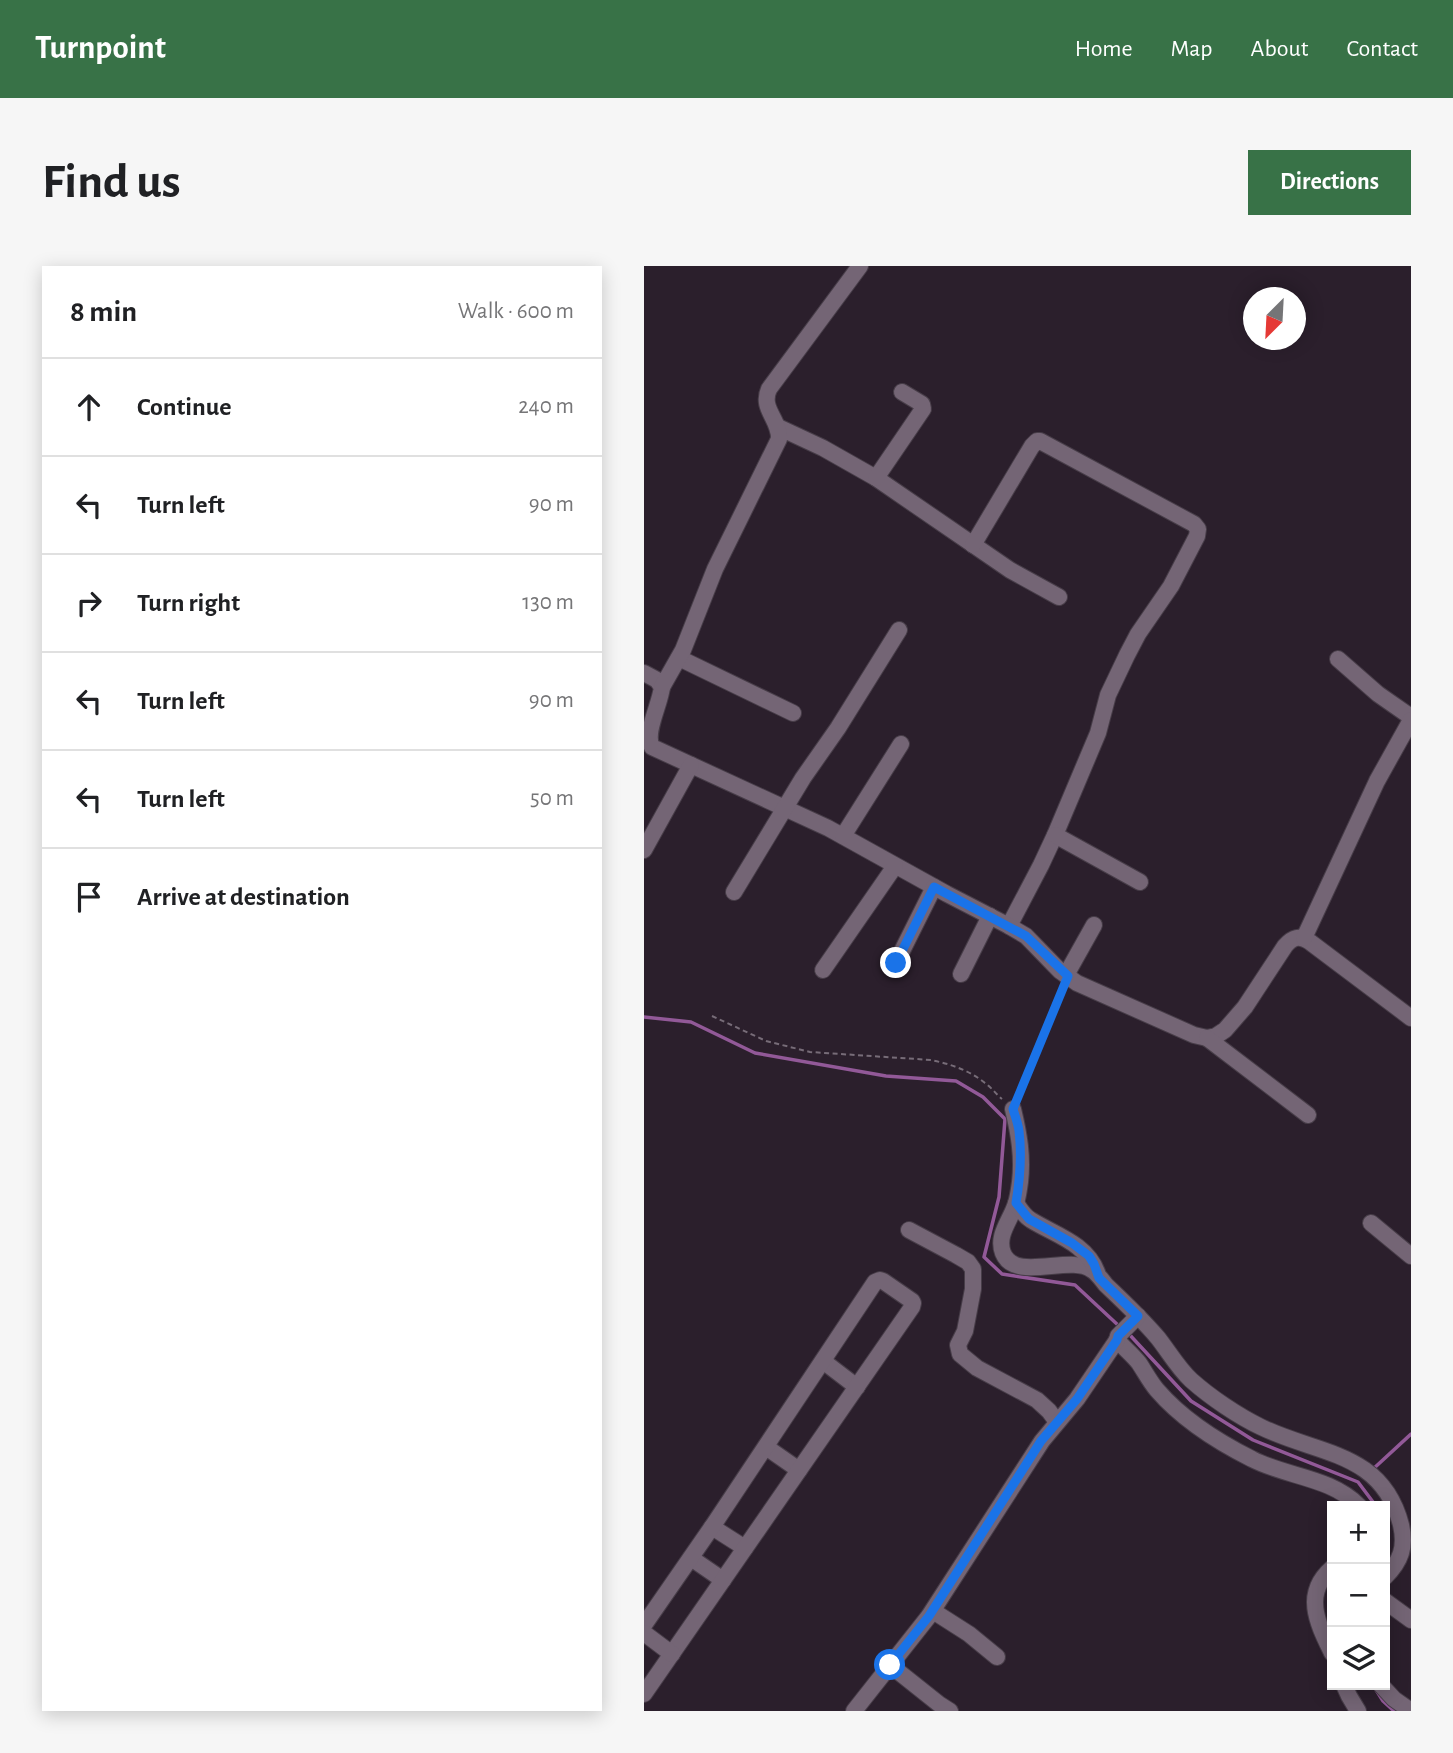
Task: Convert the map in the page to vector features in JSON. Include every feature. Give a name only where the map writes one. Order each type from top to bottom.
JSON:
[{"type":"street","points":[[860,266],[769,389],[766,400],[778,427],[777,443],[715,569],[678,658],[662,687],[645,741],[652,747],[843,836],[1009,926],[1026,936],[1067,976],[1180,1030],[1207,1038],[1308,1115]]},
{"type":"street","points":[[876,478],[923,409],[922,404],[902,392]]},
{"type":"street","points":[[778,427],[823,448],[876,478],[973,545],[1059,597]]},
{"type":"street","points":[[973,545],[1032,446],[1040,440],[1194,524],[1198,529],[1174,581],[1138,634],[1108,695],[1098,733],[1055,835],[1009,926]]},
{"type":"street","points":[[734,892],[803,778],[838,728],[899,630]]},
{"type":"street","points":[[678,658],[793,713]]},
{"type":"street","points":[[1304,938],[1377,781],[1411,718],[1338,659]]},
{"type":"street","points":[[644,673],[657,680],[662,687]]},
{"type":"street","points":[[843,836],[901,744]]},
{"type":"street","points":[[644,850],[691,765]]},
{"type":"street","points":[[1055,835],[1140,882]]},
{"type":"street","points":[[823,970],[895,866]]},
{"type":"street","points":[[896,963],[934,887]]},
{"type":"street","points":[[961,974],[990,916]]},
{"type":"street","points":[[1067,976],[1094,925]]},
{"type":"street","points":[[1207,1038],[1216,1036],[1236,1019],[1284,946],[1295,937],[1304,938],[1406,1015],[1411,996]]},
{"type":"street","points":[[1013,1109],[1021,1151],[1020,1181],[1016,1203],[1003,1231],[1003,1253],[1007,1258],[1011,1262],[1031,1268],[1078,1264],[1094,1271],[1191,1380],[1262,1428],[1342,1456],[1370,1473],[1388,1495],[1392,1516],[1404,1543],[1405,1565]]},
{"type":"street","points":[[1016,1203],[1029,1219],[1072,1243],[1089,1256],[1099,1278]]},
{"type":"street","points":[[1371,1223],[1411,1256]]},
{"type":"street","points":[[909,1230],[968,1262],[973,1269],[965,1331],[958,1345],[960,1354],[977,1368],[1037,1400],[1056,1422]]},
{"type":"street","points":[[644,1625],[875,1282],[883,1281],[912,1301],[912,1307],[858,1387],[644,1694]]},
{"type":"street","points":[[854,1711],[933,1611],[1041,1441],[1077,1399],[1117,1338],[1136,1318]]},
{"type":"street","points":[[1117,1338],[1139,1362],[1154,1388],[1212,1436],[1263,1464],[1310,1479],[1354,1501]]},
{"type":"street","points":[[823,1361],[858,1387]]},
{"type":"street","points":[[766,1447],[799,1470]]},
{"type":"street","points":[[712,1527],[745,1548]]},
{"type":"street","points":[[691,1558],[723,1580]]},
{"type":"street","points":[[1327,1574],[1319,1584],[1314,1601],[1319,1627],[1327,1643]]},
{"type":"street","points":[[1390,1605],[1411,1620]]},
{"type":"street","points":[[933,1611],[969,1634],[996,1657]]},
{"type":"street","points":[[644,1633],[672,1654]]},
{"type":"street","points":[[890,1665],[950,1711]]},
{"type":"street","points":[[1346,1690],[1358,1711]]},
{"type":"street","points":[[1386,1690],[1411,1711]]},
{"type":"path","points":[[712,1016],[765,1041],[810,1052],[945,1063],[970,1073],[985,1083],[1013,1109],[1067,976]]},
{"type":"waterway","points":[[644,1017],[691,1022],[755,1053],[886,1076],[956,1081],[983,1097],[1005,1119],[999,1197],[984,1257],[1002,1274],[1075,1285],[1119,1326]]},
{"type":"waterway","points":[[1128,1333],[1191,1401],[1253,1440],[1358,1482],[1372,1501]]},
{"type":"waterway","points":[[1372,1470],[1411,1434]]},
{"type":"waterway","points":[[1376,1690],[1394,1711]]},
{"type":"route","points":[[890,1665],[929,1616],[1041,1441],[1077,1399],[1117,1337],[1138,1316],[1099,1278],[1089,1256],[1072,1243],[1029,1219],[1016,1203],[1021,1151],[1013,1109],[1068,976],[1026,936],[934,887],[896,963]]}]
